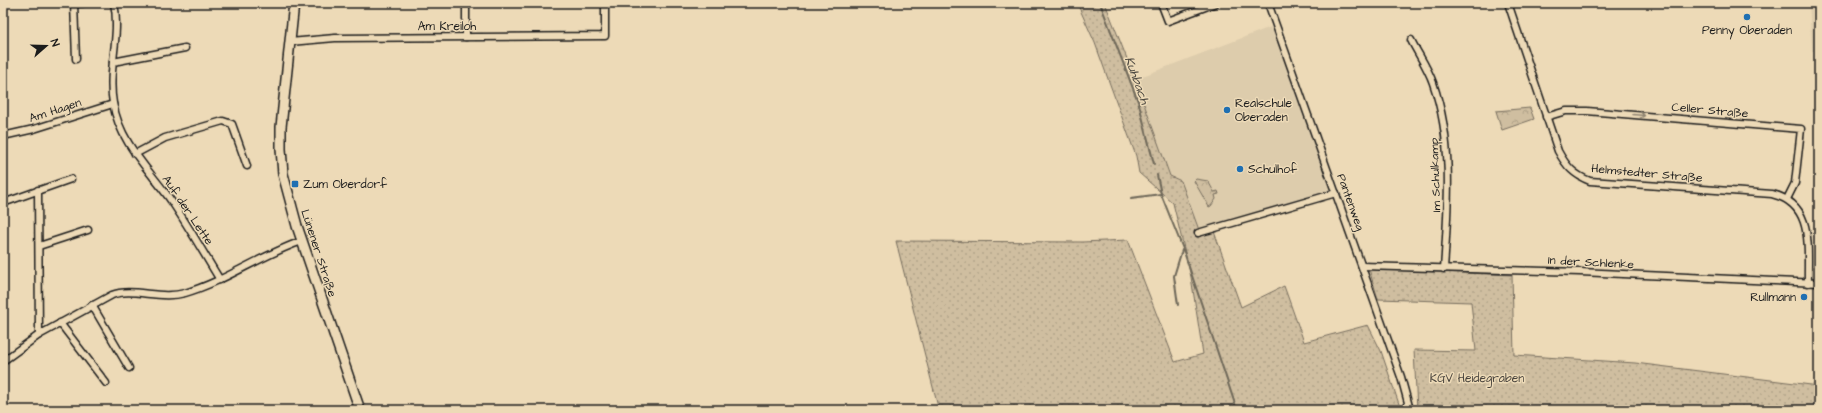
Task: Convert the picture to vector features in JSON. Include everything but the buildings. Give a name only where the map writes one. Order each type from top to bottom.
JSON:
[{"type":"main road","name":"Lünener Straße","points":[[294,3],[280,149],[286,187],[302,241],[360,410]]},
{"type":"street","points":[[76,59],[74,4],[83,3]]},
{"type":"street","name":"Auf der Lette","points":[[114,3],[116,17],[113,62],[113,104],[121,130],[135,154],[175,206],[220,280]]},
{"type":"street","points":[[466,3],[466,37]]},
{"type":"street","name":"Am Kreiloh","points":[[290,42],[335,38],[605,36],[606,3]]},
{"type":"street","points":[[1161,3],[1168,21],[1216,3]]},
{"type":"street","name":"Pantenweg","points":[[1268,3],[1401,376],[1409,408]]},
{"type":"street","name":"Helmstedter Straße","points":[[1508,3],[1558,151],[1568,167],[1581,178],[1590,181],[1772,194],[1786,199],[1800,212],[1805,225],[1808,283]]},
{"type":"street","name":"Im Schulkamp","points":[[1411,40],[1433,83],[1446,137],[1448,161],[1448,211],[1444,268]]},
{"type":"street","points":[[113,62],[185,48]]},
{"type":"street","name":"Am Hagen","points":[[3,136],[34,130],[113,104]]},
{"type":"street","name":"Celler Straße","points":[[1546,117],[1566,111],[1600,112],[1801,129],[1795,183],[1786,199]]},
{"type":"street","points":[[135,154],[165,138],[223,121],[232,124],[247,166]]},
{"type":"street","points":[[3,203],[71,179]]},
{"type":"street","points":[[38,190],[38,336]]},
{"type":"street","points":[[1198,233],[1336,193]]},
{"type":"street","points":[[39,246],[88,230]]},
{"type":"street","points":[[3,361],[38,336],[92,305],[117,293],[170,296],[184,293],[220,280],[282,248],[302,241]]},
{"type":"street","name":"In der Schlenke","points":[[1362,266],[1580,272],[1819,283]]},
{"type":"street","points":[[92,305],[129,368]]},
{"type":"street","points":[[60,323],[106,383]]},
{"type":"shaded area","points":[[1809,3],[1819,3],[1819,52],[1812,52]]},
{"type":"shaded area","name":"Realschule Oberaden","points":[[1276,25],[1336,192],[1199,230],[1181,181],[1170,176],[1135,79]]},
{"type":"green space","points":[[1077,3],[1105,3],[1135,79],[1170,176],[1181,181],[1199,230],[1212,226],[1241,307],[1284,286],[1304,342],[1368,325],[1381,351],[1401,410],[990,410],[938,407],[896,241],[1082,242],[1128,240],[1175,362],[1203,354],[1191,277],[1173,203],[1139,173],[1136,156],[1095,43]]},
{"type":"green space","points":[[1530,108],[1534,119],[1502,130],[1496,111]]},
{"type":"green space","points":[[1196,179],[1208,181],[1214,192],[1218,191],[1219,194],[1215,195],[1216,199],[1211,206],[1209,207],[1194,181]]},
{"type":"green space","name":"KGV Heidegraben","points":[[1369,269],[1512,275],[1514,355],[1635,363],[1819,386],[1819,410],[1417,410],[1414,350],[1476,351],[1471,302],[1378,299]]},
{"type":"waterway","name":"Kuhbach","points":[[1100,3],[1139,104],[1154,164]]},
{"type":"waterway","name":"Kuhbach","points":[[1157,175],[1161,194],[1183,249],[1237,410]]},
{"type":"waterway","name":"Kuhbach","points":[[1131,198],[1161,194]]},
{"type":"waterway","name":"Kuhbach","points":[[1178,305],[1174,276],[1182,250]]},
{"type":"waterway","points":[[1276,410],[1287,410]]},
{"type":"place","name":"Penny Oberaden","points":[[1747,17]]},
{"type":"place","name":"Realschule Oberaden","points":[[1227,110]]},
{"type":"place","name":"Schulhof","points":[[1240,169]]},
{"type":"place","name":"Zum Oberdorf","points":[[295,184]]},
{"type":"place","name":"Rullmann","points":[[1804,297]]}]
